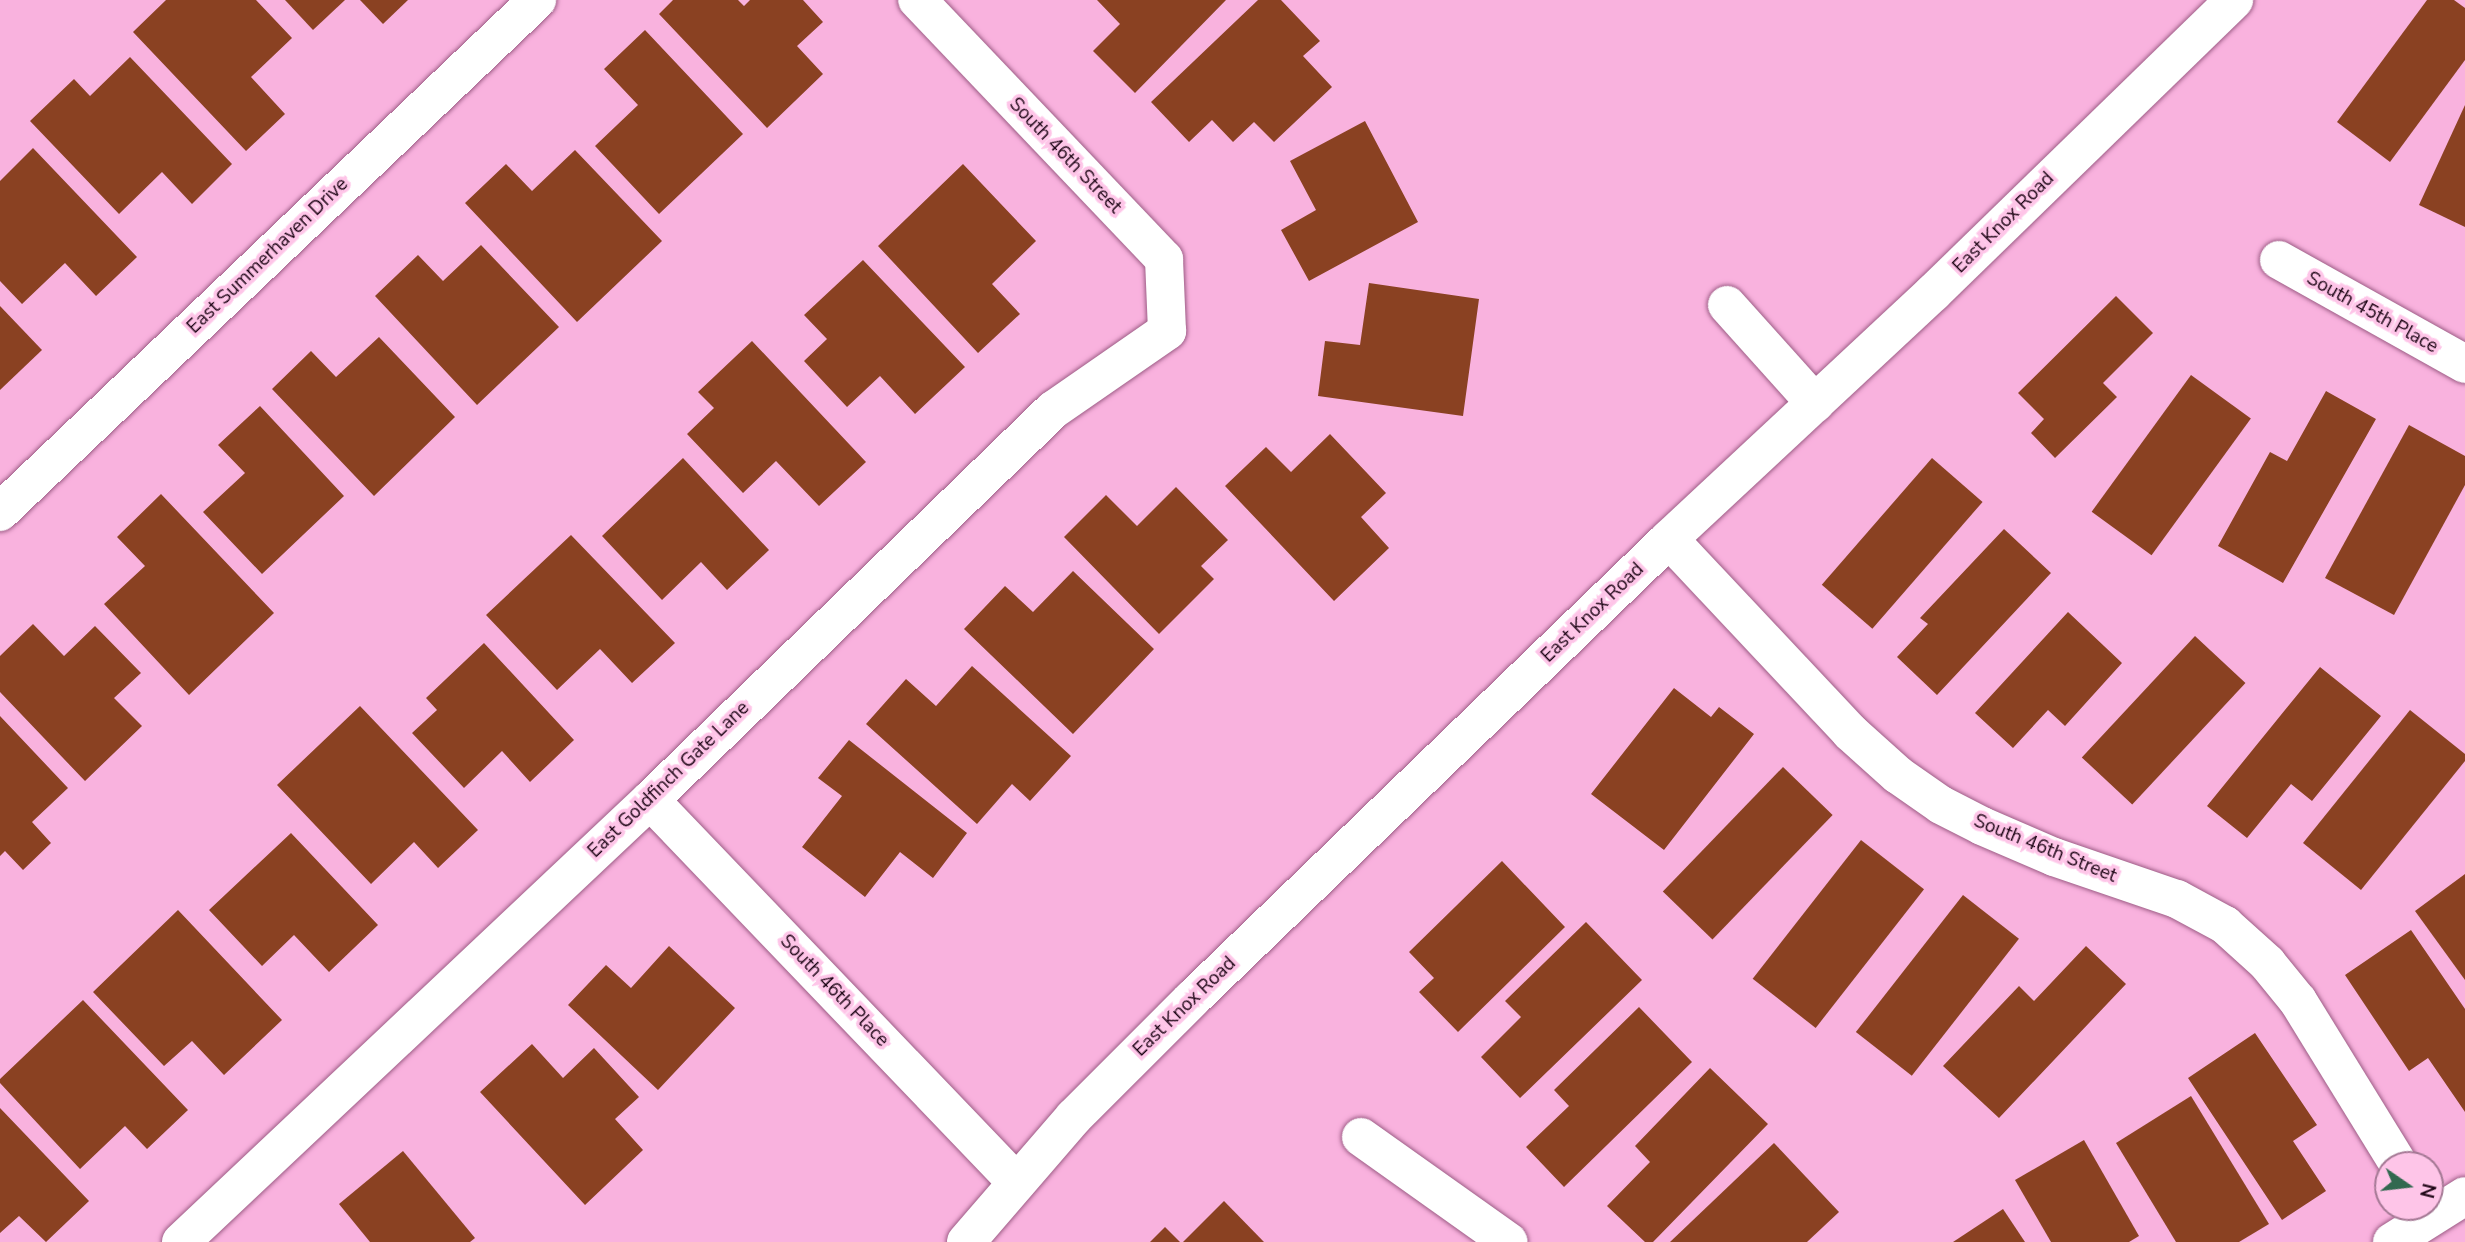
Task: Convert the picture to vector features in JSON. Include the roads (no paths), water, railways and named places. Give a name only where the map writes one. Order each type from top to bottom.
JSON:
[{"type":"street","name":"East Summerhaven Drive","points":[[0,512],[537,0]]},
{"type":"street","name":"South 46th Street","points":[[917,0],[1164,259],[1167,331]]},
{"type":"street","name":"East Knox Road","points":[[966,1242],[1074,1117],[1182,1009],[1669,540],[1933,293],[2234,0]]},
{"type":"street","name":"South 45th Place","points":[[2279,260],[2465,364]]},
{"type":"street","points":[[1727,305],[1815,403]]},
{"type":"street","name":"East Goldfinch Gate Lane","points":[[181,1242],[650,800],[1053,410],[1167,331]]},
{"type":"street","name":"South 46th Street","points":[[1669,540],[1850,732],[1898,775],[1941,805],[2054,857],[2177,899],[2225,925],[2267,963],[2298,1002],[2390,1151]]},
{"type":"street","name":"South 46th Place","points":[[650,800],[1017,1183]]},
{"type":"street","points":[[1361,1137],[1509,1242]]},
{"type":"street","points":[[2444,1205],[2465,1196]]},
{"type":"street","points":[[2392,1242],[2417,1221]]}]
